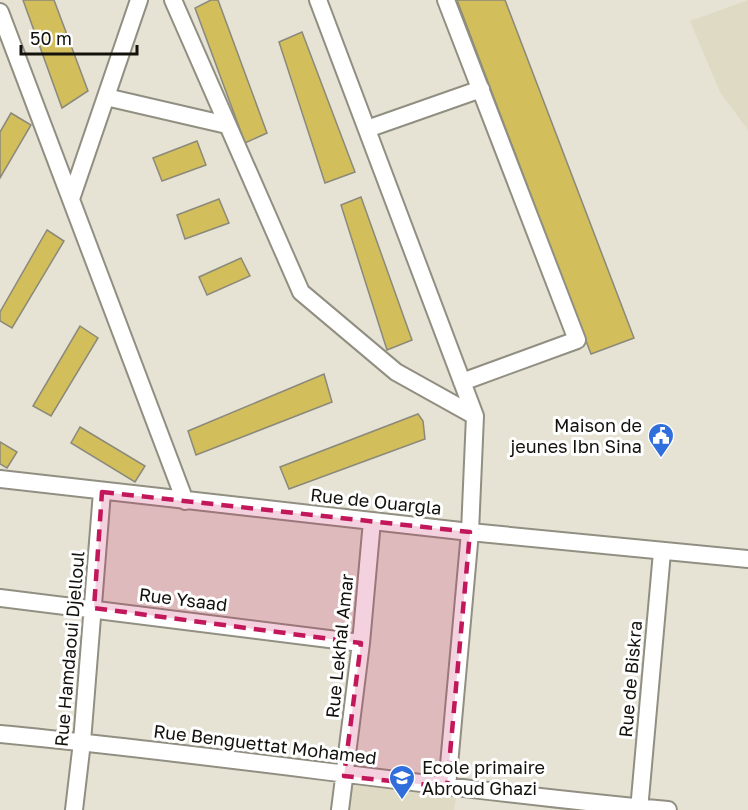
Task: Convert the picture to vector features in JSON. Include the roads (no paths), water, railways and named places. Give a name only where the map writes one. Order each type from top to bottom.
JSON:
[{"type":"street","points":[[71,199],[139,0]]},
{"type":"street","points":[[173,0],[301,292],[396,372],[475,416]]},
{"type":"street","points":[[318,0],[475,416],[470,532],[447,787]]},
{"type":"street","points":[[446,0],[577,340],[462,382]]},
{"type":"street","points":[[0,12],[185,501]]},
{"type":"street","points":[[366,129],[481,89]]},
{"type":"street","points":[[106,97],[227,125]]},
{"type":"street","name":"Rue de Ouargla","points":[[0,479],[470,532],[748,559]]},
{"type":"street","name":"Rue Hamdaoui Djelloul","points":[[74,810],[94,609],[102,492]]},
{"type":"street","name":"Rue Lekhal Amar","points":[[340,810],[361,643],[372,521]]},
{"type":"street","name":"Rue de Biskra","points":[[639,809],[662,552]]},
{"type":"street","name":"Rue Ysaad","points":[[0,598],[361,643]]},
{"type":"street","name":"Rue Benguettat Mohamed","points":[[0,734],[82,742],[344,776],[639,809],[668,810]]},
{"type":"place","name":"Maison de jeunes Ibn Sina","points":[[661,459]]},
{"type":"place","name":"Ecole primaire Abroud Ghazi","points":[[402,801]]}]
